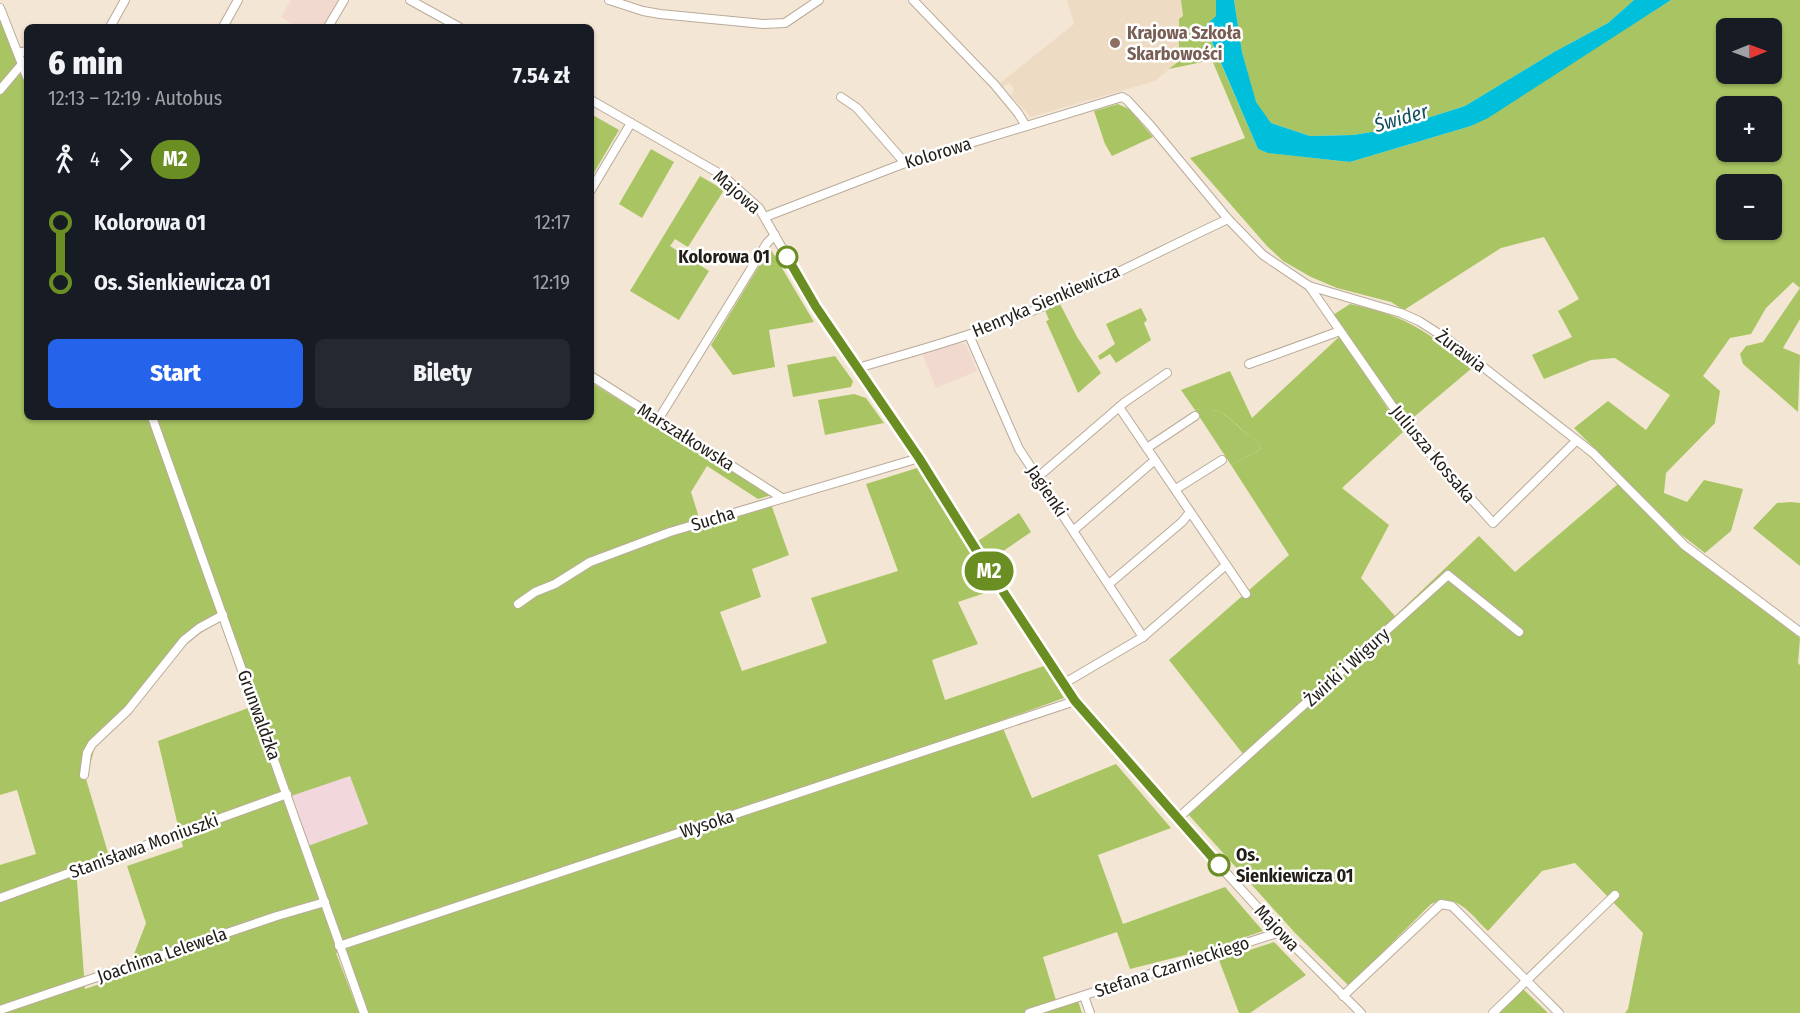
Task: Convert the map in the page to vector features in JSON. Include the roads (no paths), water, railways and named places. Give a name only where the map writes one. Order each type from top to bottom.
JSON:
[{"type":"street","points":[[112,24],[125,0]]},
{"type":"street","points":[[225,24],[238,0]]},
{"type":"street","points":[[330,24],[344,0]]},
{"type":"street","points":[[410,0],[444,23]]},
{"type":"street","points":[[609,0],[660,14],[770,24],[785,23],[819,0]]},
{"type":"street","points":[[913,0],[994,84],[1026,126]]},
{"type":"street","points":[[0,8],[22,52],[24,69]]},
{"type":"street","points":[[0,90],[22,64]]},
{"type":"street","points":[[842,97],[856,108],[905,163]]},
{"type":"street","name":"Żurawia","points":[[1115,99],[1122,98],[1134,107],[1228,219],[1263,255],[1309,286],[1376,304],[1419,321],[1450,341],[1593,453],[1684,545],[1800,633]]},
{"type":"street","name":"Kolorowa","points":[[765,217],[905,163],[1115,99]]},
{"type":"street","name":"Majowa","points":[[594,102],[722,175],[751,199],[765,217],[816,307],[919,458],[1075,701],[1177,819],[1280,932],[1361,1013]]},
{"type":"street","points":[[594,185],[631,123]]},
{"type":"street","name":"Henryka Sienkiewicza","points":[[858,368],[1009,321],[1228,219]]},
{"type":"street","points":[[658,420],[767,243],[775,235]]},
{"type":"street","name":"Juliusza Kossaka","points":[[1309,286],[1409,430],[1493,523],[1576,441]]},
{"type":"street","points":[[1327,312],[1340,296]]},
{"type":"street","points":[[1249,364],[1340,331]]},
{"type":"street","name":"Jagienki","points":[[969,335],[1019,449],[1143,637]]},
{"type":"street","points":[[1038,477],[1119,407],[1167,373]]},
{"type":"street","name":"Marszałkowska","points":[[594,378],[782,498]]},
{"type":"street","points":[[1119,407],[1246,594]]},
{"type":"street","points":[[1147,448],[1195,416]]},
{"type":"street","name":"Grunwaldzka","points":[[153,420],[364,1013]]},
{"type":"street","name":"Sucha","points":[[518,604],[590,562],[670,532],[919,458]]},
{"type":"street","points":[[1074,530],[1155,460]]},
{"type":"street","points":[[1176,489],[1222,460]]},
{"type":"street","points":[[1108,584],[1182,522],[1190,512]]},
{"type":"street","points":[[1063,684],[1143,637],[1226,566]]},
{"type":"street","name":"Żwirki i Wigury","points":[[1177,819],[1448,575],[1519,632]]},
{"type":"street","points":[[84,775],[87,753],[92,744],[128,710],[184,640],[199,628],[223,615]]},
{"type":"street","name":"Wysoka","points":[[339,946],[1075,701]]},
{"type":"street","name":"Stanisława Moniuszki","points":[[0,898],[287,794]]},
{"type":"street","points":[[1493,1013],[1615,895]]},
{"type":"street","name":"Joachima Lelewela","points":[[0,1010],[325,902]]},
{"type":"street","points":[[1343,996],[1441,904],[1452,906],[1559,1013]]},
{"type":"street","name":"Stefana Czarnieckiego","points":[[1029,1013],[1280,932]]},
{"type":"street","points":[[1084,996],[1090,1013]]},
{"type":"water","points":[[1216,0],[1234,0],[1242,52],[1256,102],[1271,123],[1310,136],[1353,135],[1396,128],[1465,106],[1554,52],[1608,23],[1634,0],[1671,0],[1488,118],[1471,126],[1350,162],[1268,153],[1258,149],[1205,26],[1216,16]]},
{"type":"place","name":"Krajowa Szkoła Skarbowości","points":[[1115,43]]},
{"type":"place","name":"Kolorowa 01","points":[[787,257]]},
{"type":"place","name":"Os. Sienkiewicza 01","points":[[1219,865]]},
{"type":"water label","name":"Świder","points":[[1401,118]]}]
